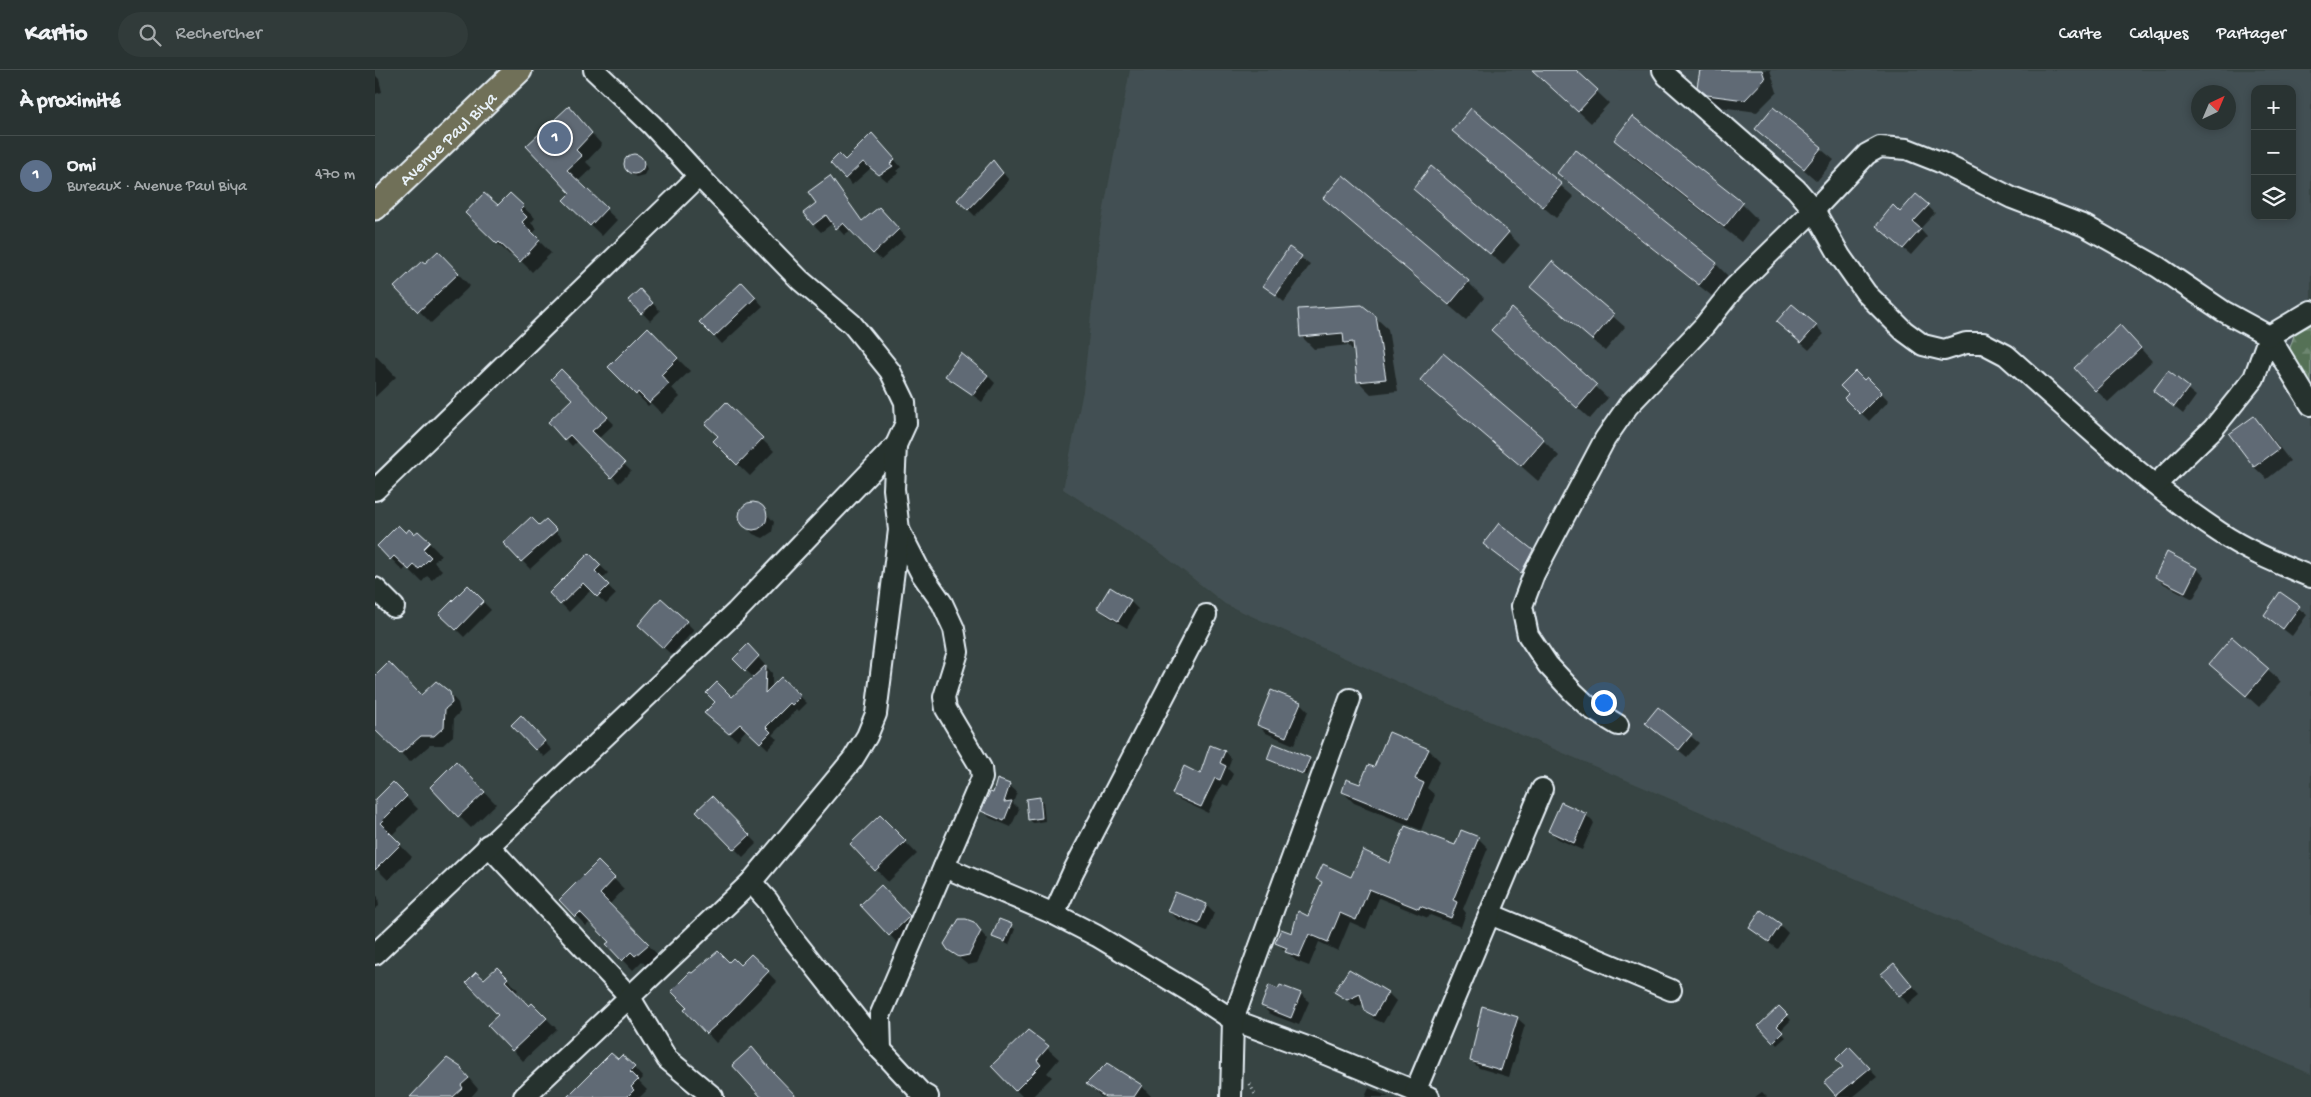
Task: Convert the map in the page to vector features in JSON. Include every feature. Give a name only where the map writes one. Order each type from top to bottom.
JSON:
[{"type":"main road","name":"Avenue Paul Biya","points":[[375,207],[519,70]]},
{"type":"street","points":[[375,954],[488,844],[736,612],[896,445],[906,423],[905,402],[890,371],[852,324],[800,280],[699,176],[653,125],[594,70]]},
{"type":"street","points":[[1663,70],[1667,76],[1796,189],[1814,210],[1840,256],[1866,293],[1904,331],[1923,345],[1930,347],[1944,350],[1966,343],[1983,343],[2006,355],[2155,485],[2220,533],[2270,559],[2311,577]]},
{"type":"street","points":[[1618,725],[1590,708],[1573,692],[1548,665],[1529,636],[1522,606],[1534,574],[1605,439],[1628,406],[1705,326],[1734,288],[1814,210],[1867,154],[1880,147],[1907,149],[1941,162],[2012,198],[2085,226],[2157,267],[2223,311],[2269,336],[2311,405]]},
{"type":"street","points":[[375,490],[699,176]]},
{"type":"street","points":[[2155,485],[2213,429],[2254,378],[2269,336],[2311,312]]},
{"type":"street","points":[[524,1097],[751,882],[853,759],[867,736],[876,714],[899,530],[893,489],[896,445]]},
{"type":"street","points":[[881,1050],[880,1016],[982,778],[981,768],[946,709],[945,697],[958,652],[955,629],[942,603],[921,573],[899,530]]},
{"type":"street","points":[[375,588],[393,607]]},
{"type":"street","points":[[1054,914],[1073,872],[1206,615]]},
{"type":"street","points":[[1231,1097],[1233,1020],[1350,699]]},
{"type":"street","points":[[944,867],[1054,914],[1097,936],[1197,996],[1233,1020],[1422,1094],[1490,914],[1542,789]]},
{"type":"street","points":[[488,844],[629,996],[667,1059],[713,1097]]},
{"type":"street","points":[[751,882],[768,901],[791,936],[881,1050],[922,1096]]},
{"type":"street","points":[[1490,914],[1671,990]]},
{"type":"shaded area","points":[[1130,70],[2311,70],[2311,1074],[1398,682],[1225,604],[1156,549],[1063,489],[1083,391],[1100,230]]},
{"type":"green space","points":[[2311,322],[2311,387],[2288,354],[2295,332]]},
{"type":"building","points":[[1532,70],[1576,70],[1598,90],[1578,112]]},
{"type":"building","points":[[1700,70],[1762,70],[1765,79],[1745,100],[1707,95],[1697,87]]},
{"type":"building","points":[[569,106],[592,133],[576,150],[582,156],[567,170],[607,208],[590,226],[563,200],[570,193],[526,146]]},
{"type":"building","points":[[1773,107],[1822,147],[1804,169],[1755,129]]},
{"type":"building","points":[[1471,108],[1562,184],[1543,207],[1452,131]]},
{"type":"building","points":[[1632,116],[1743,203],[1724,227],[1614,140]]},
{"type":"building","points":[[872,133],[895,159],[890,164],[893,166],[879,175],[863,162],[845,179],[830,163],[839,154],[845,160]]},
{"type":"building","points":[[1575,149],[1717,263],[1699,285],[1557,173]]},
{"type":"building","points":[[634,154],[641,157],[644,164],[641,171],[634,174],[627,171],[624,164],[627,157]]},
{"type":"building","points":[[993,160],[1003,173],[968,210],[957,200]]},
{"type":"building","points":[[1431,166],[1509,232],[1490,254],[1413,189]]},
{"type":"building","points":[[1343,175],[1469,281],[1449,305],[1323,198]]},
{"type":"building","points":[[830,176],[862,221],[879,207],[899,229],[873,254],[843,223],[836,229],[826,215],[813,225],[803,213],[816,203],[808,192]]},
{"type":"building","points":[[484,193],[498,205],[510,193],[524,206],[520,210],[527,217],[522,222],[540,240],[520,262],[499,242],[497,244],[465,213]]},
{"type":"building","points":[[1916,194],[1929,205],[1913,222],[1921,229],[1903,249],[1876,226],[1893,205],[1900,212]]},
{"type":"building","points":[[1289,247],[1302,256],[1276,295],[1263,286]]},
{"type":"building","points":[[438,251],[459,273],[418,312],[394,287],[422,261],[425,263]]},
{"type":"building","points":[[1552,261],[1614,314],[1592,340],[1530,287]]},
{"type":"building","points":[[742,282],[756,297],[714,337],[699,322]]},
{"type":"building","points":[[640,289],[653,303],[641,314],[628,300]]},
{"type":"building","points":[[1792,304],[1817,325],[1801,343],[1776,322]]},
{"type":"building","points":[[1362,305],[1376,316],[1386,379],[1357,382],[1353,342],[1344,343],[1343,333],[1300,337],[1298,309]]},
{"type":"building","points":[[1512,308],[1597,385],[1577,408],[1491,330]]},
{"type":"building","points":[[2120,325],[2141,348],[2095,391],[2074,368]]},
{"type":"building","points":[[648,327],[678,358],[661,375],[669,384],[649,403],[638,392],[636,395],[608,367]]},
{"type":"building","points":[[961,353],[988,375],[973,395],[945,376]]},
{"type":"building","points":[[1443,353],[1544,439],[1521,466],[1420,380]]},
{"type":"building","points":[[561,369],[608,417],[592,431],[625,463],[611,478],[570,435],[564,440],[548,422],[572,399],[551,379]]},
{"type":"building","points":[[1855,371],[1864,380],[1867,377],[1882,392],[1860,414],[1844,398],[1848,394],[1840,386]]},
{"type":"building","points":[[2168,371],[2189,387],[2174,407],[2153,391]]},
{"type":"building","points":[[726,402],[763,438],[737,465],[713,441],[718,436],[705,424]]},
{"type":"building","points":[[2254,416],[2279,449],[2254,467],[2229,434]]},
{"type":"building","points":[[753,502],[763,506],[767,516],[763,526],[753,530],[743,526],[739,516],[743,506]]},
{"type":"building","points":[[531,517],[539,525],[546,519],[557,530],[521,562],[503,543]]},
{"type":"building","points":[[1499,523],[1533,550],[1521,573],[1483,544]]},
{"type":"building","points":[[398,525],[406,533],[409,529],[414,534],[418,531],[430,542],[423,549],[431,557],[419,569],[414,565],[409,570],[394,556],[390,560],[377,546]]},
{"type":"building","points":[[2167,552],[2197,568],[2185,592],[2155,577]]},
{"type":"building","points":[[589,553],[601,565],[595,571],[609,585],[597,597],[583,583],[560,605],[549,593]]},
{"type":"building","points":[[468,585],[484,601],[456,630],[439,614]]},
{"type":"building","points":[[1110,587],[1131,600],[1118,621],[1097,608]]},
{"type":"building","points":[[2280,592],[2300,606],[2283,629],[2264,615]]},
{"type":"building","points":[[661,598],[687,621],[663,648],[638,625]]},
{"type":"building","points":[[2232,637],[2269,669],[2246,696],[2209,664]]},
{"type":"building","points":[[748,644],[759,656],[745,671],[733,659]]},
{"type":"building","points":[[389,662],[421,695],[436,681],[450,692],[452,703],[445,709],[444,727],[434,736],[421,736],[400,754],[375,730],[375,676]]},
{"type":"building","points":[[766,665],[765,693],[781,677],[801,696],[792,705],[790,703],[766,727],[771,732],[760,743],[740,724],[729,734],[704,713],[715,702],[706,693],[717,682],[732,697]]},
{"type":"building","points":[[1271,690],[1301,702],[1286,737],[1257,725]]},
{"type":"building","points":[[1658,707],[1692,734],[1679,750],[1645,723]]},
{"type":"building","points":[[521,715],[545,741],[535,750],[511,725]]},
{"type":"building","points":[[1389,732],[1429,749],[1415,779],[1424,783],[1409,819],[1342,792],[1346,779],[1360,784],[1368,765],[1374,767]]},
{"type":"building","points":[[1273,743],[1310,758],[1303,774],[1267,759]]},
{"type":"building","points":[[1210,745],[1225,751],[1220,763],[1226,766],[1220,780],[1215,778],[1201,807],[1172,794],[1184,766],[1200,774]]},
{"type":"building","points":[[456,761],[485,792],[458,817],[430,787]]},
{"type":"building","points":[[997,779],[1010,784],[1004,802],[1012,801],[1004,821],[981,811],[990,792],[993,793]]},
{"type":"building","points":[[393,782],[407,796],[380,823],[401,844],[375,870],[375,800]]},
{"type":"building","points":[[712,796],[750,835],[734,850],[696,811]]},
{"type":"building","points":[[1040,797],[1042,818],[1028,820],[1026,799]]},
{"type":"building","points":[[1561,802],[1587,814],[1574,843],[1548,831]]},
{"type":"building","points":[[880,815],[906,841],[875,871],[850,844]]},
{"type":"building","points":[[1405,826],[1455,845],[1461,830],[1479,837],[1453,900],[1457,902],[1451,918],[1420,906],[1419,909],[1369,889],[1356,920],[1340,913],[1328,942],[1309,934],[1299,957],[1285,952],[1287,948],[1275,943],[1281,929],[1292,933],[1298,911],[1308,916],[1322,882],[1316,879],[1323,864],[1351,877],[1363,850],[1390,863]]},
{"type":"building","points":[[598,861],[615,878],[600,894],[649,944],[635,956],[631,952],[622,961],[606,944],[609,942],[580,912],[575,917],[559,900]]},
{"type":"building","points":[[881,885],[910,916],[889,936],[860,905]]},
{"type":"building","points":[[1175,892],[1207,904],[1199,924],[1167,911]]},
{"type":"building","points":[[1761,910],[1781,924],[1769,942],[1749,928]]},
{"type":"building","points":[[959,919],[974,922],[981,931],[969,955],[959,957],[948,950],[944,944]]},
{"type":"building","points":[[999,919],[1012,924],[1005,942],[992,937]]},
{"type":"building","points":[[718,951],[729,962],[733,958],[740,965],[751,954],[769,971],[706,1034],[684,1010],[687,1007],[671,991],[690,972],[692,973]]},
{"type":"building","points":[[1894,963],[1913,986],[1899,996],[1881,974]]},
{"type":"building","points":[[497,967],[508,978],[505,981],[529,1006],[532,1003],[547,1018],[512,1051],[487,1025],[498,1015],[466,982],[476,972],[484,979]]},
{"type":"building","points":[[1349,969],[1388,992],[1374,1016],[1365,1011],[1360,994],[1347,1000],[1334,992]]},
{"type":"building","points":[[1269,985],[1278,989],[1280,985],[1301,993],[1291,1018],[1261,1006]]},
{"type":"building","points":[[1482,1006],[1518,1017],[1501,1070],[1470,1061]]},
{"type":"building","points":[[1779,1006],[1788,1015],[1777,1026],[1783,1032],[1773,1042],[1758,1026]]},
{"type":"building","points":[[1028,1030],[1049,1046],[1037,1060],[1041,1065],[1015,1091],[991,1066]]},
{"type":"building","points":[[1849,1046],[1870,1068],[1836,1096],[1824,1082],[1843,1067],[1836,1059]]},
{"type":"building","points":[[752,1047],[797,1097],[761,1097],[732,1065]]},
{"type":"building","points":[[611,1053],[618,1059],[622,1055],[635,1067],[630,1072],[638,1080],[631,1087],[634,1090],[627,1097],[567,1097]]},
{"type":"building","points":[[447,1058],[462,1068],[469,1078],[461,1085],[463,1088],[453,1097],[410,1097]]},
{"type":"building","points":[[1107,1063],[1142,1085],[1134,1097],[1105,1097],[1086,1084]]},
{"type":"place","name":"Omi","points":[[555,138]]}]
